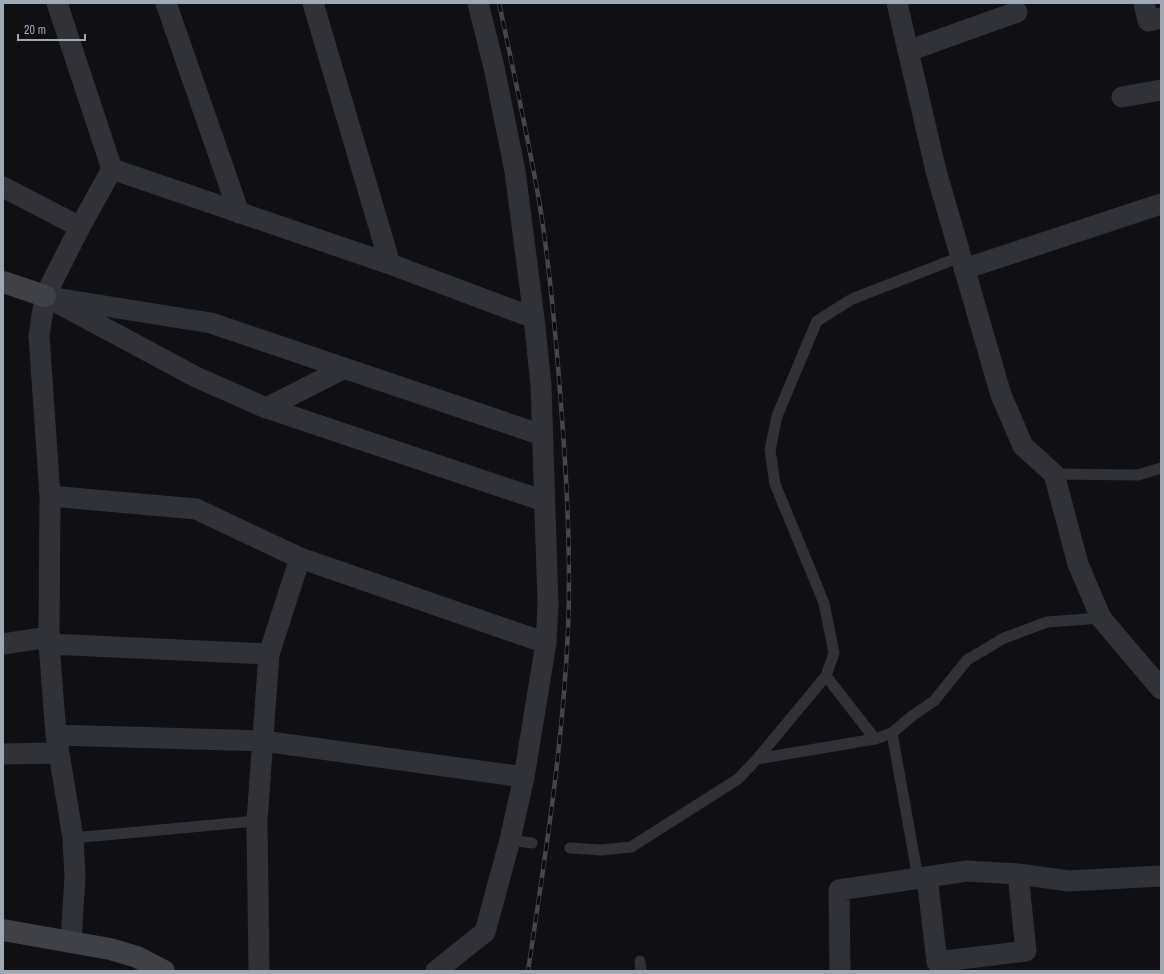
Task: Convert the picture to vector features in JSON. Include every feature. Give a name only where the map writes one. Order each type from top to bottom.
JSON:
[{"type":"street","points":[[57,3],[112,169],[80,227],[45,296],[38,336],[50,496],[49,641],[58,744],[73,838],[75,876],[71,942]]},
{"type":"street","points":[[166,3],[239,213]]},
{"type":"street","points":[[313,3],[390,264]]},
{"type":"street","points":[[436,971],[485,932],[510,840],[524,777],[546,643],[548,605],[540,385],[534,318],[515,171],[494,67],[478,3]]},
{"type":"street","points":[[897,3],[936,171],[1001,395],[1023,446],[1054,474],[1078,564],[1101,618],[1161,689]]},
{"type":"street","points":[[1144,3],[1148,21],[1161,18]]},
{"type":"street","points":[[908,51],[1017,12]]},
{"type":"street","points":[[1122,97],[1161,90]]},
{"type":"street","points":[[112,169],[390,264],[534,318]]},
{"type":"street","points":[[3,187],[80,227]]},
{"type":"street","points":[[962,263],[1161,204]]},
{"type":"street","points":[[3,282],[45,296],[212,323],[542,435]]},
{"type":"street","points":[[45,296],[196,377],[266,408],[544,501]]},
{"type":"street","points":[[266,408],[345,368]]},
{"type":"street","points":[[50,496],[196,508],[300,558],[546,643]]},
{"type":"street","points":[[259,971],[258,820],[269,654],[300,558]]},
{"type":"street","points":[[3,644],[49,641],[269,654]]},
{"type":"street","points":[[3,754],[58,744],[263,741],[524,777]]},
{"type":"street","points":[[840,971],[839,890],[968,871],[1018,874],[1069,881],[1161,876]]},
{"type":"street","points":[[922,878],[937,962],[1026,951],[1018,874]]},
{"type":"street","points":[[3,930],[110,949],[137,957],[164,971]]},
{"type":"lane","points":[[570,848],[601,850],[631,847],[738,778],[757,759],[826,676],[834,653],[824,603],[775,484],[770,450],[777,416],[817,321],[852,300],[962,263]]},
{"type":"lane","points":[[1054,474],[1138,475],[1161,468]]},
{"type":"lane","points":[[757,759],[875,739],[892,733],[912,716],[934,701],[967,660],[1004,638],[1047,622],[1101,618]]},
{"type":"lane","points":[[826,676],[875,739]]},
{"type":"lane","points":[[892,733],[922,878]]},
{"type":"lane","points":[[73,838],[258,820]]},
{"type":"lane","points":[[510,840],[532,843]]},
{"type":"railway","points":[[499,3],[539,200],[546,251],[557,353],[568,518],[569,574],[566,673],[558,759],[528,971]]}]
